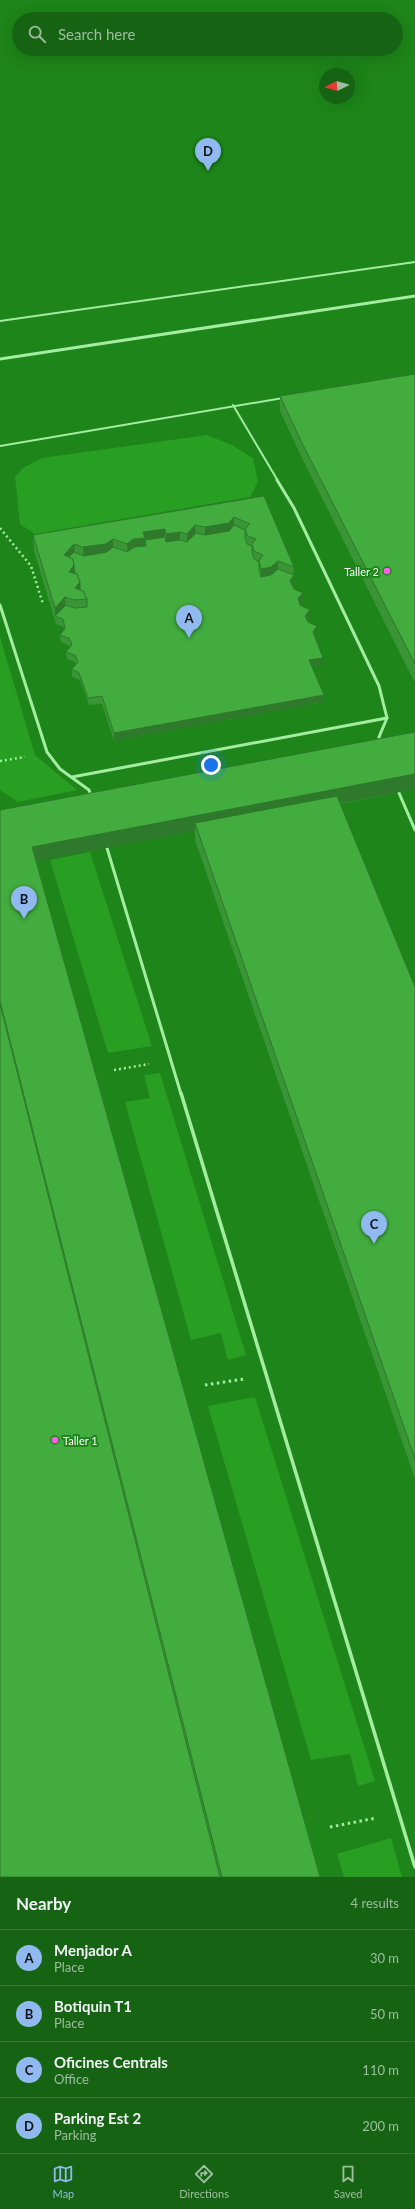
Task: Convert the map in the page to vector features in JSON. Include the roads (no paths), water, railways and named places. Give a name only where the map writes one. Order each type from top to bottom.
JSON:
[{"type":"street","points":[[0,359],[415,296]]},
{"type":"lane","points":[[0,321],[415,262]]},
{"type":"lane","points":[[0,446],[234,405],[289,397]]},
{"type":"lane","points":[[234,405],[294,508],[379,686],[387,718],[379,737],[381,748]]},
{"type":"lane","points":[[0,605],[47,752],[60,769],[89,790],[92,802]]},
{"type":"lane","points":[[72,777],[387,718]]},
{"type":"lane","points":[[399,793],[415,830]]},
{"type":"lane","points":[[107,848],[415,1867]]},
{"type":"place","name":"Parking Est 2","points":[[208,171]]},
{"type":"place","name":"Taller 2","points":[[387,571]]},
{"type":"place","name":"Menjador A","points":[[189,638]]},
{"type":"place","name":"Botiquin T1","points":[[24,919]]},
{"type":"place","name":"Oficines Centrals","points":[[374,1244]]},
{"type":"place","name":"Taller 1","points":[[55,1440]]}]
